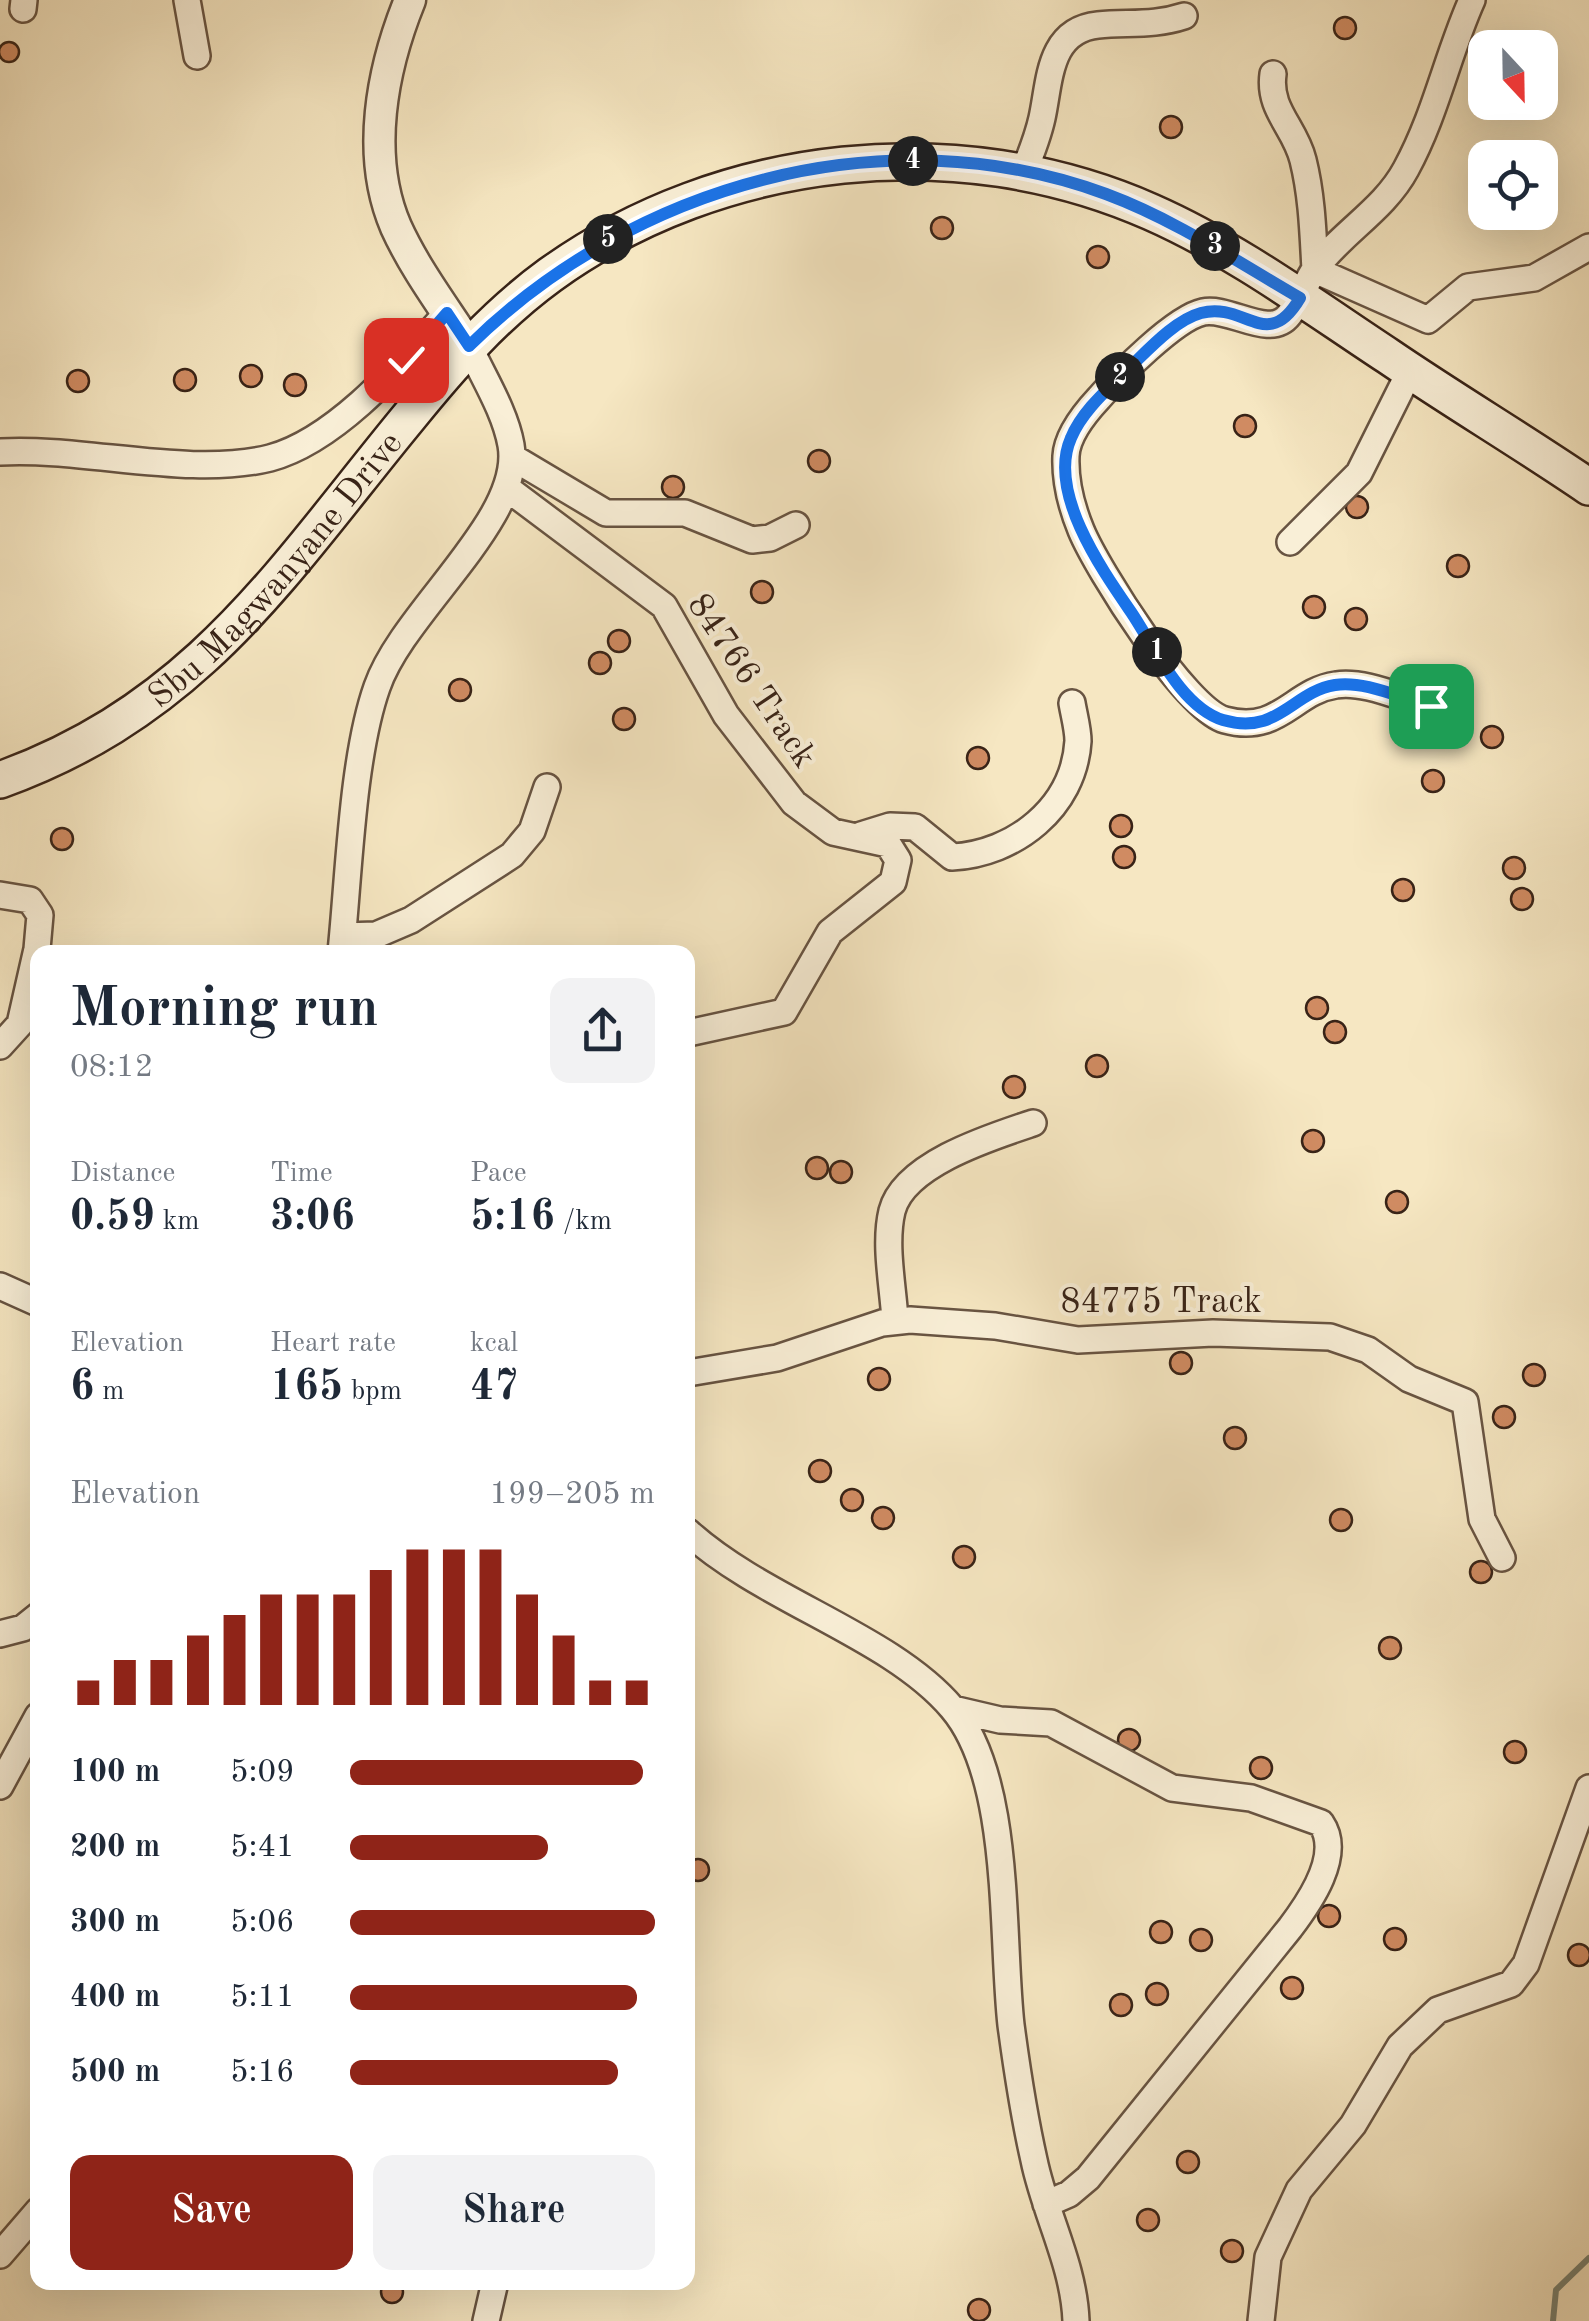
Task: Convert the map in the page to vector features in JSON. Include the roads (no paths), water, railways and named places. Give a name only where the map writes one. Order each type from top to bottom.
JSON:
[{"type":"main road","name":"Sbu Magwanyane Drive","points":[[0,780],[97,733],[199,663],[295,564],[469,346],[553,273],[650,217],[711,195],[844,164],[950,161],[1024,171],[1106,194],[1153,213],[1308,284],[1410,371],[1589,486]]},
{"type":"street","points":[[187,0],[197,56]]},
{"type":"street","points":[[410,0],[391,48],[383,85],[384,182],[396,225],[469,346],[502,418],[512,457],[508,489],[493,518],[390,656],[375,691],[366,735],[342,944],[411,920],[512,855],[532,831],[548,787]]},
{"type":"street","points":[[1431,706],[1340,684],[1316,692],[1266,722],[1225,720],[1208,713],[1181,687],[1097,562],[1081,529],[1067,476],[1067,449],[1098,398],[1193,316],[1216,311],[1273,325],[1286,320],[1308,284],[1406,171],[1436,108],[1472,0]]},
{"type":"street","points":[[1024,171],[1042,118],[1053,60],[1070,37],[1096,25],[1148,26],[1184,16]]},
{"type":"street","points":[[1273,74],[1275,106],[1296,138],[1313,214],[1308,284]]},
{"type":"street","points":[[1308,284],[1428,320],[1468,287],[1534,278],[1589,246]]},
{"type":"street","points":[[0,452],[179,462],[271,457],[294,448],[357,406],[447,313]]},
{"type":"street","points":[[1290,542],[1360,474],[1410,371]]},
{"type":"street","points":[[512,457],[606,513],[685,512],[752,540],[770,538],[796,526]]},
{"type":"street","name":"84766 Track","points":[[508,489],[664,606],[685,636],[726,716],[794,803],[818,824],[888,844],[898,860],[898,872],[886,892],[830,932],[788,1008],[779,1015],[695,1033]]},
{"type":"street","points":[[854,837],[905,825],[952,857],[1000,849],[1019,840],[1046,814],[1068,777],[1078,741],[1072,703]]},
{"type":"street","points":[[0,895],[33,903],[40,914],[38,945]]},
{"type":"street","points":[[0,1046],[20,1024],[30,982]]},
{"type":"street","points":[[895,1320],[891,1214],[902,1188],[964,1150],[1032,1123]]},
{"type":"street","points":[[0,1286],[30,1299]]},
{"type":"street","name":"84775 Track","points":[[695,1371],[777,1358],[895,1320],[995,1326],[1078,1340],[1261,1333],[1350,1342],[1409,1378],[1465,1402],[1482,1519],[1502,1558]]},
{"type":"street","points":[[695,1538],[736,1572],[922,1679],[953,1708],[979,1754],[992,1812],[1011,2022],[1034,2162],[1073,2292],[1076,2321]]},
{"type":"street","points":[[0,1634],[30,1623]]},
{"type":"street","points":[[953,1708],[1065,1727],[1163,1784],[1251,1798],[1316,1821],[1328,1838],[1325,1860],[1306,1907],[1088,2178],[1069,2194],[1046,2204]]},
{"type":"street","points":[[0,1786],[30,1731]]},
{"type":"street","points":[[1261,2321],[1268,2257],[1299,2190],[1352,2126],[1400,2046],[1438,2010],[1511,1984],[1526,1964],[1589,1788]]},
{"type":"street","points":[[0,2255],[30,2220]]},
{"type":"street","points":[[486,2321],[493,2290]]},
{"type":"waterway","points":[[1553,2321],[1556,2290],[1589,2258]]}]
